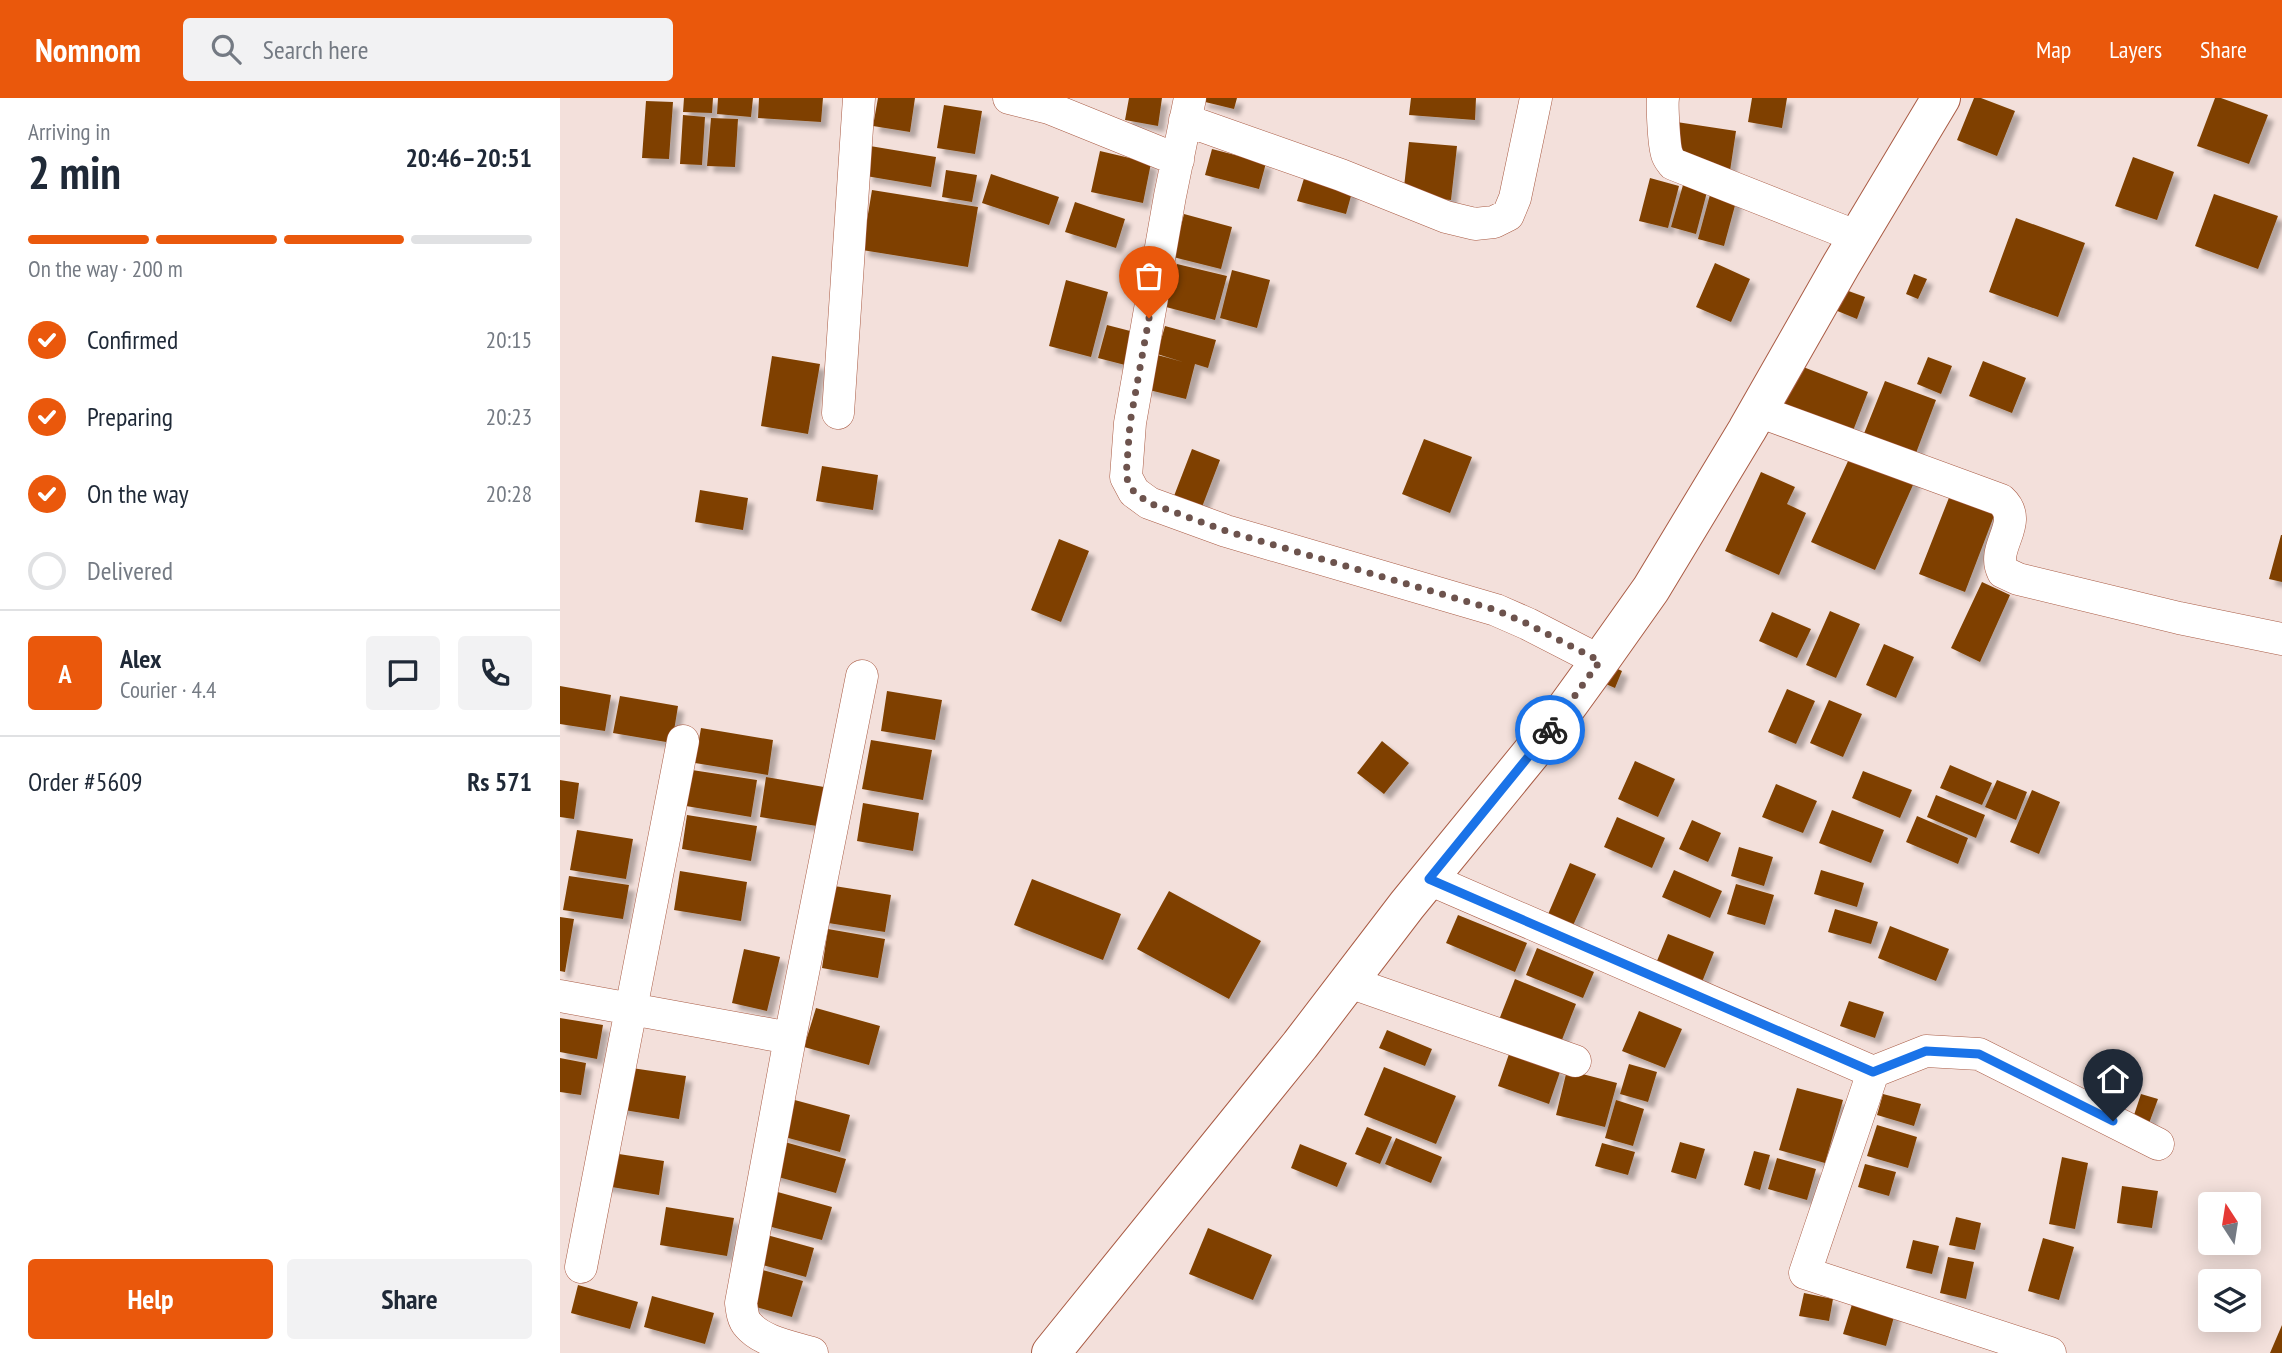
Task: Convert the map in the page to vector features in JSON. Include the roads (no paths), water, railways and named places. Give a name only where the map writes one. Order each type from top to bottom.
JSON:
[{"type":"main road","points":[[1051,1353],[1550,730],[1600,661],[1651,589],[1941,98]]},
{"type":"street","points":[[838,414],[859,98]]},
{"type":"street","points":[[1009,98],[1049,108],[1178,160]]},
{"type":"street","points":[[1536,98],[1515,198],[1508,215],[1494,222],[1475,224],[1446,217],[1187,109],[1130,423],[1126,477],[1134,492],[1149,503],[1226,531],[1496,610],[1600,661]]},
{"type":"street","points":[[1662,98],[1665,152],[1673,164],[1858,237]]},
{"type":"street","points":[[1758,411],[2001,500],[2009,507],[2011,514],[1999,560],[2003,572],[2018,579],[2179,618],[2282,639]]},
{"type":"street","points":[[812,1353],[759,1334],[747,1325],[741,1303],[790,1038],[862,676]]},
{"type":"street","points":[[581,1267],[683,741]]},
{"type":"street","points":[[1429,879],[1873,1072],[1926,1051],[1979,1054],[2158,1144]]},
{"type":"street","points":[[1349,982],[1575,1061]]},
{"type":"street","points":[[560,996],[790,1038]]},
{"type":"street","points":[[1873,1072],[1805,1273],[2050,1353]]}]
